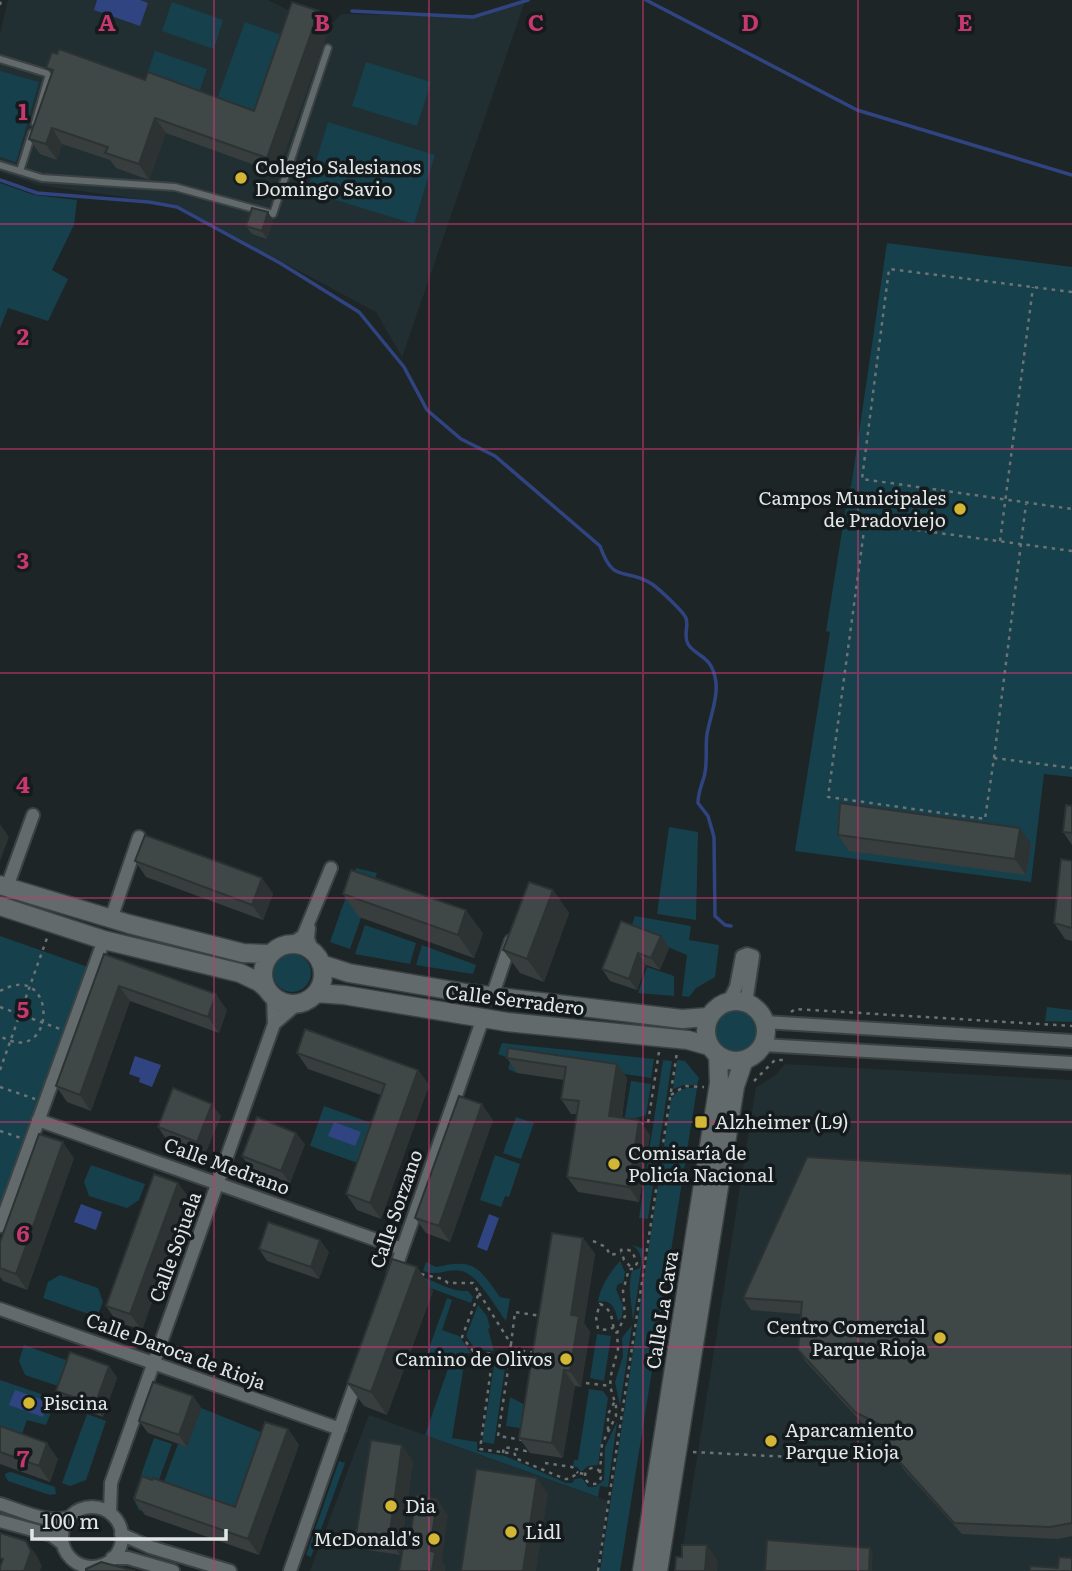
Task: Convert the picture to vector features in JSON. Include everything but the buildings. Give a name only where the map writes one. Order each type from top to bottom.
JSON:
[{"type":"main road","points":[[0,906],[104,940],[240,973],[259,982],[280,1002],[297,1004],[311,998],[322,979],[316,957],[305,947],[290,944],[271,954],[243,953],[111,919],[4,886]]},
{"type":"main road","points":[[270,993],[263,971],[271,954]]},
{"type":"main road","name":"Calle Serradero","points":[[316,957],[349,973],[492,997],[682,1019],[708,1017]]},
{"type":"main road","name":"Calle Serradero","points":[[316,993],[714,1051]]},
{"type":"main road","points":[[729,1001],[749,1004],[759,1011],[765,1023],[763,1045],[755,1055],[744,1060],[730,1061],[714,1051],[705,1032],[708,1017],[721,1004],[729,1001]]},
{"type":"main road","name":"Calle La Cava","points":[[642,1571],[718,1088],[714,1051]]},
{"type":"main road","name":"Calle La Cava","points":[[658,1571],[735,1090],[744,1060]]},
{"type":"street","points":[[4,886],[33,815]]},
{"type":"street","points":[[111,919],[139,837]]},
{"type":"street","points":[[290,944],[303,936],[331,867]]},
{"type":"street","points":[[311,918],[308,938],[316,957]]},
{"type":"street","points":[[492,997],[516,926]]},
{"type":"street","points":[[0,1226],[104,940]]},
{"type":"street","points":[[729,1001],[736,987],[742,956],[747,954],[753,956],[747,996],[749,1004]]},
{"type":"street","name":"Calle Sojuela","points":[[91,1507],[101,1499],[111,1483],[274,1024],[270,993]]},
{"type":"street","name":"Calle Sojuela","points":[[274,1024],[297,1004]]},
{"type":"street","name":"Calle Sorzano","points":[[389,1288],[483,1018]]},
{"type":"street","points":[[765,1023],[1072,1041]]},
{"type":"street","points":[[763,1045],[1072,1063]]},
{"type":"street","name":"Calle Medrano","points":[[38,1120],[402,1249]]},
{"type":"street","name":"Calle Daroca de Rioja","points":[[0,1309],[340,1429]]},
{"type":"street","points":[[290,1571],[362,1365]]},
{"type":"street","name":"Calle Sojuela","points":[[110,1513],[111,1483]]},
{"type":"street","points":[[0,1504],[47,1518],[69,1517]]},
{"type":"street","points":[[68,1571],[64,1525],[79,1509],[101,1508],[110,1513],[120,1526],[118,1549],[112,1558]]},
{"type":"street","points":[[0,1521],[51,1535],[83,1565],[93,1568],[112,1558],[128,1558],[173,1571]]},
{"type":"street","points":[[121,1534],[150,1547],[230,1571]]},
{"type":"lane","points":[[0,165],[52,179],[175,187],[273,214],[328,48]]},
{"type":"lane","points":[[0,59],[49,74],[20,172]]},
{"type":"path","points":[[0,5],[1,0]]},
{"type":"path","points":[[1072,292],[889,270],[862,479],[1072,509]]},
{"type":"path","points":[[1000,541],[1033,287]]},
{"type":"path","points":[[1026,504],[1021,544],[994,758],[985,819],[828,797],[865,523],[1000,541],[1021,544],[1072,551]]},
{"type":"path","points":[[994,758],[1072,768]]},
{"type":"path","points":[[0,1070],[52,923]]},
{"type":"path","points":[[0,991],[18,985],[29,988],[41,999],[45,1008],[43,1024],[37,1034],[29,1039],[10,1041],[0,1035]]},
{"type":"path","points":[[0,1007],[70,1033]]},
{"type":"path","points":[[790,1014],[795,1009],[1072,1026]]},
{"type":"path","points":[[598,1571],[678,1046],[659,1052],[648,1124],[634,1125]]},
{"type":"path","points":[[0,1087],[45,1103]]},
{"type":"path","points":[[0,1131],[31,1141]]},
{"type":"path","points":[[593,1241],[606,1247],[610,1255],[621,1253],[621,1250],[626,1248],[632,1251],[637,1263],[634,1269],[629,1269],[623,1291],[625,1316],[617,1333]]},
{"type":"path","points":[[621,1253],[626,1264],[632,1268]]},
{"type":"path","points":[[420,1274],[443,1279],[448,1283],[473,1283],[511,1344]]},
{"type":"path","points":[[479,1293],[462,1337],[473,1352],[493,1354],[480,1449],[515,1454],[515,1458],[565,1479],[586,1474],[593,1468],[600,1473]]},
{"type":"path","points":[[586,1474],[587,1481],[595,1483],[599,1480],[602,1444],[616,1416],[610,1386],[618,1349],[617,1333],[610,1311],[600,1304],[595,1324],[597,1329],[614,1328]]},
{"type":"path","points":[[542,1354],[510,1349],[515,1312],[551,1318]]},
{"type":"path","points":[[503,1453],[504,1447],[526,1451],[528,1441],[498,1436],[509,1363],[540,1368]]},
{"type":"path","points":[[586,1383],[610,1386]]},
{"type":"path","points":[[608,1430],[608,1414],[615,1402]]},
{"type":"path","points":[[677,1457],[692,1452],[868,1461]]},
{"type":"path","points":[[545,1464],[572,1467],[578,1474]]},
{"type":"shaded area","name":"Colegio Salesianos Domingo Savio","points":[[8,0],[268,0],[294,13],[333,23],[341,14],[480,17],[525,1],[402,357],[376,312],[174,204],[38,185],[0,172],[0,34]]},
{"type":"shaded area","points":[[172,2],[223,20],[214,49],[162,31]]},
{"type":"shaded area","points":[[245,22],[284,36],[254,119],[215,105]]},
{"type":"shaded area","points":[[155,51],[207,69],[197,98],[145,81]]},
{"type":"shaded area","points":[[366,62],[431,82],[417,126],[352,106]]},
{"type":"shaded area","points":[[0,71],[39,82],[16,162],[0,157]]},
{"type":"shaded area","points":[[328,122],[435,155],[414,224],[307,191]]},
{"type":"shaded area","points":[[0,183],[34,195],[77,200],[74,225],[52,270],[68,279],[48,321],[8,308],[0,328]]},
{"type":"shaded area","name":"Campos Municipales de Pradoviejo","points":[[887,243],[1072,267],[1072,777],[1044,774],[1031,882],[795,851],[830,632],[826,631],[851,487]]},
{"type":"shaded area","points":[[669,827],[698,832],[696,920],[657,914]]},
{"type":"shaded area","points":[[356,868],[377,873],[350,949],[330,942]]},
{"type":"shaded area","points":[[635,916],[691,926],[689,940],[719,945],[715,977],[696,988],[689,997],[682,996],[687,955],[630,931]]},
{"type":"shaded area","points":[[365,925],[416,943],[410,964],[355,954]]},
{"type":"shaded area","points":[[0,936],[88,967],[0,1214]]},
{"type":"shaded area","points":[[422,945],[476,965],[473,974],[416,965]]},
{"type":"shaded area","points":[[292,954],[305,960],[311,973],[305,986],[292,992],[279,986],[273,973],[279,960]]},
{"type":"shaded area","points":[[647,967],[674,976],[674,996],[638,993]]},
{"type":"shaded area","points":[[1047,1007],[1072,1010],[1072,1022],[1045,1021]]},
{"type":"shaded area","points":[[736,1010],[751,1016],[757,1031],[751,1046],[736,1052],[721,1046],[715,1031],[721,1016]]},
{"type":"shaded area","points":[[502,1043],[654,1059],[651,1078],[578,1067],[518,1063],[517,1073],[508,1069],[511,1059],[498,1054]]},
{"type":"shaded area","points":[[663,1060],[672,1061],[648,1219],[639,1218]]},
{"type":"shaded area","points":[[677,1060],[685,1061],[699,1078],[697,1085],[684,1085],[673,1089]]},
{"type":"shaded area","points":[[785,1064],[1072,1080],[1072,1571],[679,1571],[756,1087],[776,1075]]},
{"type":"shaded area","points":[[631,1081],[651,1084],[646,1115],[624,1122]]},
{"type":"shaded area","points":[[697,1088],[620,1571],[600,1571],[671,1099],[678,1091]]},
{"type":"shaded area","points":[[324,1106],[377,1125],[363,1165],[310,1146]]},
{"type":"shaded area","points":[[516,1117],[534,1123],[521,1159],[503,1153]]},
{"type":"shaded area","points":[[495,1155],[520,1164],[509,1197],[505,1196],[501,1207],[480,1200]]},
{"type":"shaded area","points":[[91,1165],[145,1184],[139,1200],[127,1208],[89,1196],[84,1182]]},
{"type":"shaded area","points":[[632,1245],[644,1249],[633,1321],[631,1278],[632,1271],[640,1268],[641,1258]]},
{"type":"shaded area","points":[[620,1261],[625,1272],[623,1283],[618,1284],[616,1289],[623,1306],[622,1317],[618,1321],[610,1304],[598,1302],[606,1280]]},
{"type":"shaded area","points":[[426,1262],[436,1267],[459,1264],[474,1267],[500,1297],[510,1299],[506,1321],[480,1284],[467,1273],[456,1270],[435,1273],[423,1271]]},
{"type":"shaded area","points":[[60,1275],[98,1288],[103,1302],[97,1317],[43,1298],[48,1282]]},
{"type":"shaded area","points":[[420,1276],[450,1288],[468,1291],[473,1297],[471,1303],[417,1283]]},
{"type":"shaded area","points":[[447,1298],[452,1300],[442,1330],[459,1336],[471,1353],[466,1353],[452,1438],[477,1442],[477,1451],[505,1456],[566,1483],[582,1478],[588,1487],[595,1487],[604,1480],[605,1447],[617,1422],[608,1487],[600,1486],[598,1497],[425,1435],[450,1363],[427,1354]]},
{"type":"shaded area","points":[[478,1305],[487,1316],[494,1351],[475,1349],[466,1336]]},
{"type":"shaded area","points":[[632,1325],[620,1406],[615,1382],[623,1356],[622,1338]]},
{"type":"shaded area","points":[[597,1334],[611,1336],[604,1381],[590,1378]]},
{"type":"shaded area","points":[[24,1345],[77,1364],[61,1387],[25,1375],[19,1361]]},
{"type":"shaded area","points":[[496,1353],[507,1354],[494,1444],[482,1442]]},
{"type":"shaded area","points":[[0,1380],[56,1399],[46,1425],[27,1420],[18,1445],[0,1438]]},
{"type":"shaded area","points":[[589,1389],[603,1391],[608,1398],[598,1465],[588,1466],[581,1472],[573,1466],[574,1460],[578,1460]]},
{"type":"shaded area","points":[[510,1397],[529,1407],[526,1429],[506,1426]]},
{"type":"shaded area","points":[[201,1408],[276,1438],[246,1523],[159,1495],[178,1444],[187,1446]]},
{"type":"shaded area","points":[[87,1414],[106,1421],[86,1480],[70,1486],[62,1483]]},
{"type":"shaded area","points":[[369,1415],[608,1501],[597,1571],[310,1571]]},
{"type":"shaded area","points":[[154,1438],[172,1444],[147,1513],[139,1510],[133,1498]]},
{"type":"shaded area","points":[[339,1461],[345,1463],[311,1557],[306,1555]]},
{"type":"shaded area","points":[[11,1472],[55,1487],[56,1494],[50,1495],[8,1481],[6,1473]]},
{"type":"water","points":[[97,0],[140,0],[148,3],[140,26],[94,10]]},
{"type":"water","points":[[135,1056],[161,1065],[152,1087],[129,1074]]},
{"type":"water","points":[[334,1122],[361,1132],[355,1146],[328,1136]]},
{"type":"water","points":[[81,1204],[102,1212],[96,1230],[74,1222]]},
{"type":"water","points":[[489,1214],[499,1218],[487,1251],[477,1247]]},
{"type":"water","name":"Piscina","points":[[15,1390],[49,1402],[43,1417],[9,1405]]},
{"type":"waterway","points":[[352,11],[473,17],[528,0]]},
{"type":"waterway","points":[[646,0],[857,110],[1072,175]]},
{"type":"waterway","points":[[0,180],[37,193],[149,202],[177,207],[280,263],[359,312],[404,367],[427,410],[461,439],[495,456],[600,546],[615,571],[652,584],[676,605],[686,618],[688,644],[709,663],[716,683],[707,734],[705,772],[698,803],[708,816],[714,837],[715,916],[725,925],[731,926]]},
{"type":"place","name":"Colegio Salesianos Domingo Savio","points":[[241,178]]},
{"type":"place","name":"Campos Municipales de Pradoviejo","points":[[960,509]]},
{"type":"place","name":"Alzheimer (L9)","points":[[701,1122]]},
{"type":"place","name":"Comisaría de Policía Nacional","points":[[614,1164]]},
{"type":"place","name":"Centro Comercial Parque Rioja","points":[[940,1338]]},
{"type":"place","name":"Camino de Olivos","points":[[566,1359]]},
{"type":"place","name":"Piscina","points":[[29,1403]]},
{"type":"place","name":"Aparcamiento Parque Rioja","points":[[771,1441]]},
{"type":"place","name":"Dia","points":[[391,1506]]},
{"type":"place","name":"Lidl","points":[[511,1532]]},
{"type":"place","name":"McDonald's","points":[[434,1539]]}]
